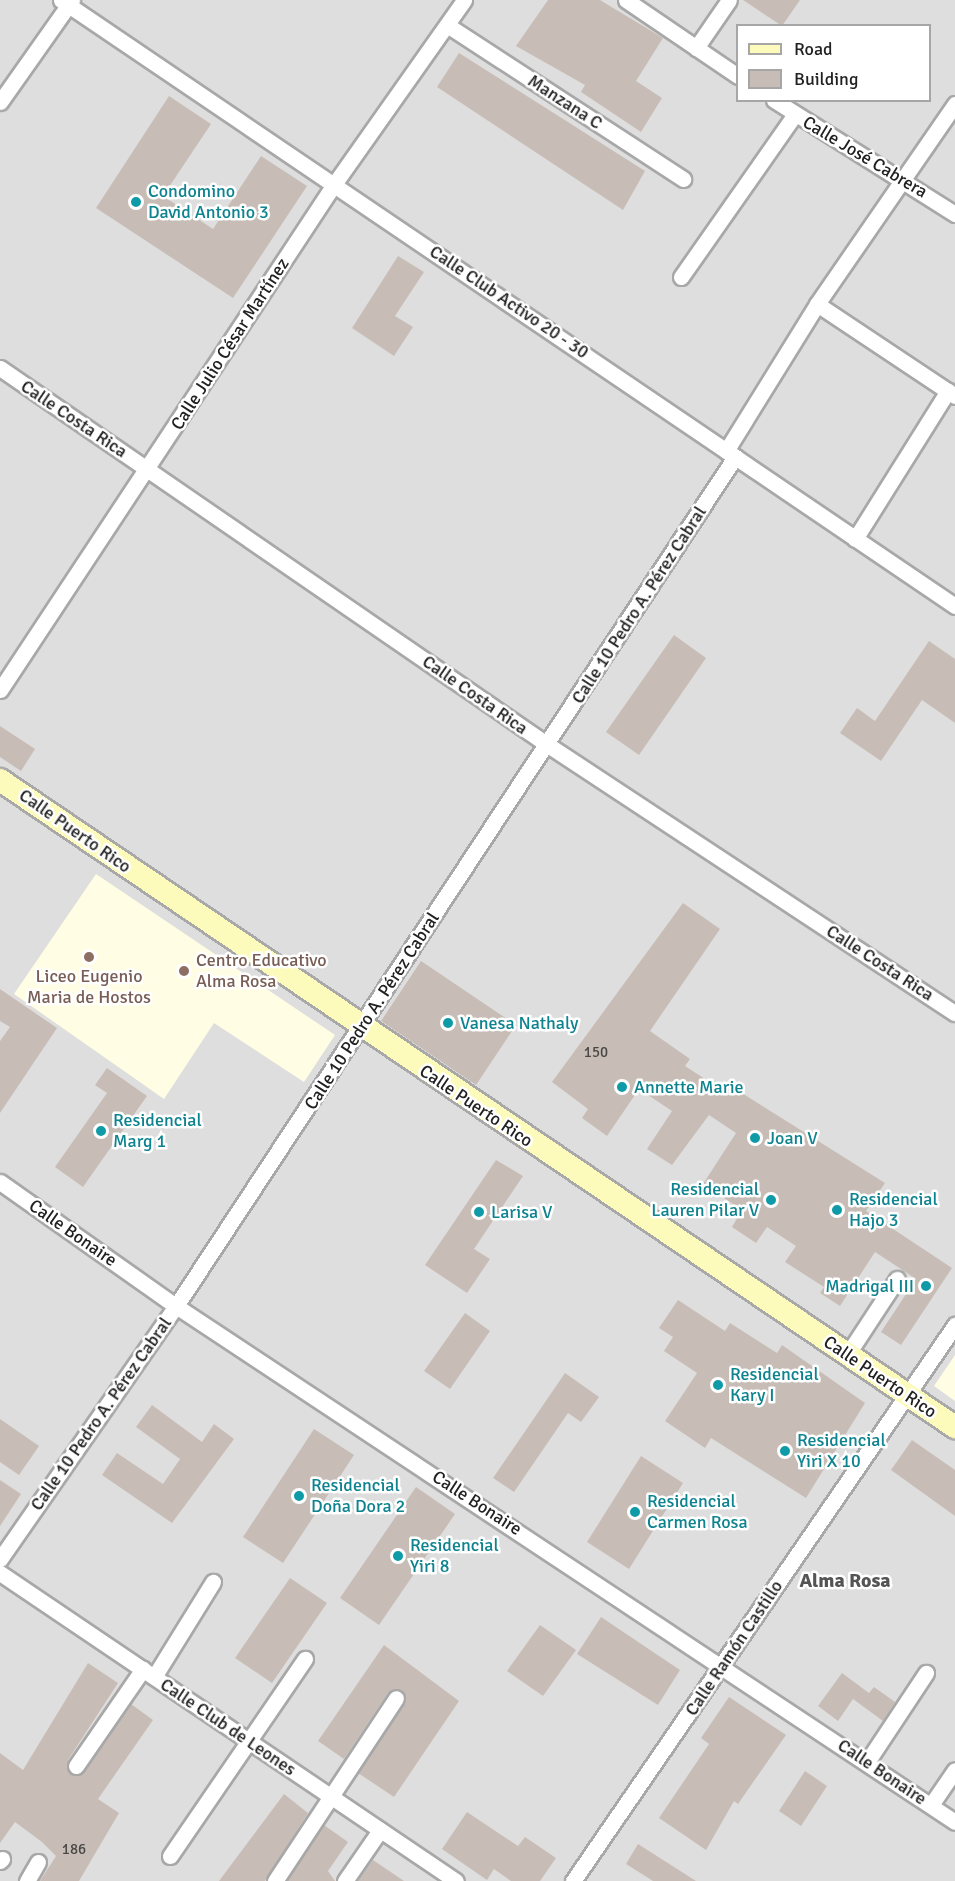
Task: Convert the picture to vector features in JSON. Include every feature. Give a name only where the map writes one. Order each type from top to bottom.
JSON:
[{"type":"street","name":"Calle Julio César Martínez","points":[[0,690],[335,183],[464,0]]},
{"type":"street","points":[[626,0],[736,75]]},
{"type":"street","points":[[696,48],[729,0]]},
{"type":"street","points":[[0,102],[67,2]]},
{"type":"street","name":"Calle Club Activo 20 - 30","points":[[67,2],[955,606]]},
{"type":"street","name":"Manzana C","points":[[447,25],[683,179]]},
{"type":"street","name":"Calle José Cabrera","points":[[777,102],[905,179],[955,214]]},
{"type":"street","name":"Calle 10 Pedro A. Pérez Cabral","points":[[0,1559],[176,1306],[548,745],[730,454],[817,304],[955,105]]},
{"type":"street","points":[[681,277],[795,114]]},
{"type":"street","points":[[817,304],[951,393],[855,539]]},
{"type":"street","name":"Calle Costa Rica","points":[[0,368],[548,745],[955,1013]]},
{"type":"street","name":"Calle Puerto Rico","points":[[0,780],[361,1028],[955,1427]]},
{"type":"street","name":"Calle Bonaire","points":[[0,1182],[176,1306],[723,1665],[955,1822]]},
{"type":"street","points":[[847,1354],[897,1280]]},
{"type":"street","name":"Calle Ramón Castillo","points":[[573,1881],[955,1325]]},
{"type":"street","name":"Calle Club de Leones","points":[[0,1573],[456,1881]]},
{"type":"street","points":[[76,1766],[148,1673],[213,1582]]},
{"type":"street","points":[[170,1856],[305,1659]]},
{"type":"street","points":[[867,1762],[926,1673]]},
{"type":"street","points":[[275,1881],[333,1798],[396,1698]]},
{"type":"street","points":[[931,1805],[955,1770]]},
{"type":"street","points":[[345,1881],[380,1830]]},
{"type":"street","points":[[27,1881],[38,1862]]},
{"type":"shaded area","points":[[0,0],[955,0],[955,1881],[0,1881]]},
{"type":"shaded area","name":"Centro Educativo Alma Rosa","points":[[96,874],[335,1035],[304,1082],[214,1023],[164,1099],[14,994]]},
{"type":"shaded area","points":[[955,1355],[955,1401],[934,1386]]},
{"type":"building","points":[[548,0],[600,0],[663,38],[636,81],[662,98],[641,132],[581,92],[585,85],[516,46]]},
{"type":"building","points":[[743,0],[800,0],[783,24],[779,24]]},
{"type":"building","points":[[459,53],[645,171],[623,210],[437,87]]},
{"type":"building","name":"Condomino David Antonio 3","points":[[169,96],[211,124],[163,196],[213,229],[261,156],[307,186],[233,298],[96,208]]},
{"type":"building","points":[[398,256],[424,272],[395,316],[413,327],[394,356],[352,328]]},
{"type":"building","points":[[674,635],[706,658],[639,755],[606,732]]},
{"type":"building","points":[[929,641],[955,659],[955,723],[922,700],[881,761],[840,733],[857,708],[875,721]]},
{"type":"building","points":[[0,726],[35,749],[21,771],[0,757]]},
{"type":"building","points":[[683,903],[720,929],[650,1031],[690,1059],[685,1066],[722,1090],[726,1083],[885,1183],[866,1211],[952,1268],[901,1345],[881,1332],[916,1279],[875,1252],[840,1306],[820,1293],[824,1287],[785,1262],[796,1246],[767,1227],[756,1243],[732,1227],[742,1210],[703,1184],[736,1133],[709,1115],[672,1165],[647,1149],[672,1111],[639,1089],[607,1136],[582,1118],[588,1109],[552,1082]]},
{"type":"building","name":"Vanesa Nathaly","points":[[421,961],[516,1025],[476,1085],[381,1021]]},
{"type":"building","points":[[0,989],[57,1028],[0,1113],[0,1041],[10,1027],[0,1021]]},
{"type":"building","name":"Residencial Marg 1","points":[[107,1068],[147,1096],[83,1187],[55,1167],[107,1093],[95,1085]]},
{"type":"building","name":"Larisa V","points":[[496,1160],[523,1176],[474,1249],[490,1259],[467,1293],[425,1265]]},
{"type":"building","points":[[678,1300],[725,1331],[730,1323],[777,1353],[782,1345],[865,1403],[806,1498],[711,1438],[705,1448],[665,1421],[697,1373],[664,1351],[673,1337],[659,1328]]},
{"type":"building","points":[[465,1313],[490,1331],[450,1389],[424,1371]]},
{"type":"building","points":[[565,1373],[599,1397],[581,1422],[568,1413],[514,1492],[493,1478]]},
{"type":"building","points":[[152,1405],[202,1442],[214,1424],[234,1439],[172,1523],[102,1475],[117,1453],[163,1484],[180,1459],[136,1427]]},
{"type":"building","points":[[0,1419],[39,1446],[19,1475],[0,1462]]},
{"type":"building","name":"Residencial Doña Dora 2","points":[[314,1429],[354,1455],[283,1563],[243,1537]]},
{"type":"building","points":[[912,1440],[955,1470],[955,1516],[891,1470]]},
{"type":"building","name":"Residencial Carmen Rosa","points":[[641,1456],[683,1483],[629,1569],[587,1542]]},
{"type":"building","points":[[0,1480],[21,1494],[0,1526]]},
{"type":"building","name":"Residencial Yiri 8","points":[[416,1487],[455,1514],[379,1625],[340,1598]]},
{"type":"building","points":[[290,1578],[327,1603],[272,1683],[235,1658]]},
{"type":"building","points":[[601,1617],[680,1670],[658,1705],[577,1654]]},
{"type":"building","points":[[540,1625],[576,1650],[543,1696],[507,1671]]},
{"type":"building","points":[[384,1645],[459,1701],[394,1797],[358,1773],[404,1703],[402,1690],[388,1693],[344,1759],[318,1741]]},
{"type":"building","points":[[88,1663],[118,1683],[68,1760],[70,1774],[84,1772],[131,1704],[153,1720],[98,1799],[119,1813],[79,1881],[40,1881],[56,1856],[42,1842],[15,1822],[0,1843],[0,1753],[23,1770]]},
{"type":"building","points":[[842,1673],[869,1693],[874,1687],[895,1702],[883,1721],[853,1699],[838,1721],[818,1706]]},
{"type":"building","points":[[729,1697],[786,1735],[738,1804],[734,1801],[706,1850],[659,1818],[709,1744],[701,1738]]},
{"type":"building","points":[[805,1771],[827,1786],[801,1826],[779,1811]]},
{"type":"building","points":[[284,1794],[308,1813],[265,1881],[219,1881]]},
{"type":"building","points":[[467,1812],[518,1846],[525,1837],[556,1858],[540,1881],[511,1881],[494,1869],[487,1880],[442,1849]]},
{"type":"building","points":[[324,1825],[348,1842],[328,1871],[335,1881],[287,1881]]},
{"type":"building","points":[[638,1844],[696,1881],[653,1881],[626,1864]]},
{"type":"building","points":[[373,1860],[404,1881],[358,1881]]},
{"type":"place","name":"Condomino David Antonio 3","points":[[136,202]]},
{"type":"place","name":"Liceo Eugenio Maria de Hostos","points":[[89,957]]},
{"type":"place","name":"Centro Educativo Alma Rosa","points":[[184,971]]},
{"type":"place","name":"Vanesa Nathaly","points":[[448,1023]]},
{"type":"place","name":"Annette Marie","points":[[622,1087]]},
{"type":"place","name":"Residencial Marg 1","points":[[101,1131]]},
{"type":"place","name":"Joan V","points":[[755,1138]]},
{"type":"place","name":"Residencial Lauren Pilar V","points":[[771,1200]]},
{"type":"place","name":"Residencial Hajo 3","points":[[837,1210]]},
{"type":"place","name":"Larisa V","points":[[479,1212]]},
{"type":"place","name":"Madrigal III","points":[[926,1286]]},
{"type":"place","name":"Residencial Kary I","points":[[718,1385]]},
{"type":"place","name":"Residencial Yiri X 10","points":[[785,1451]]},
{"type":"place","name":"Residencial Doña Dora 2","points":[[299,1496]]},
{"type":"place","name":"Residencial Carmen Rosa","points":[[635,1512]]},
{"type":"place","name":"Residencial Yiri 8","points":[[398,1556]]},
{"type":"district","name":"Alma Rosa","points":[[845,1580]]}]
